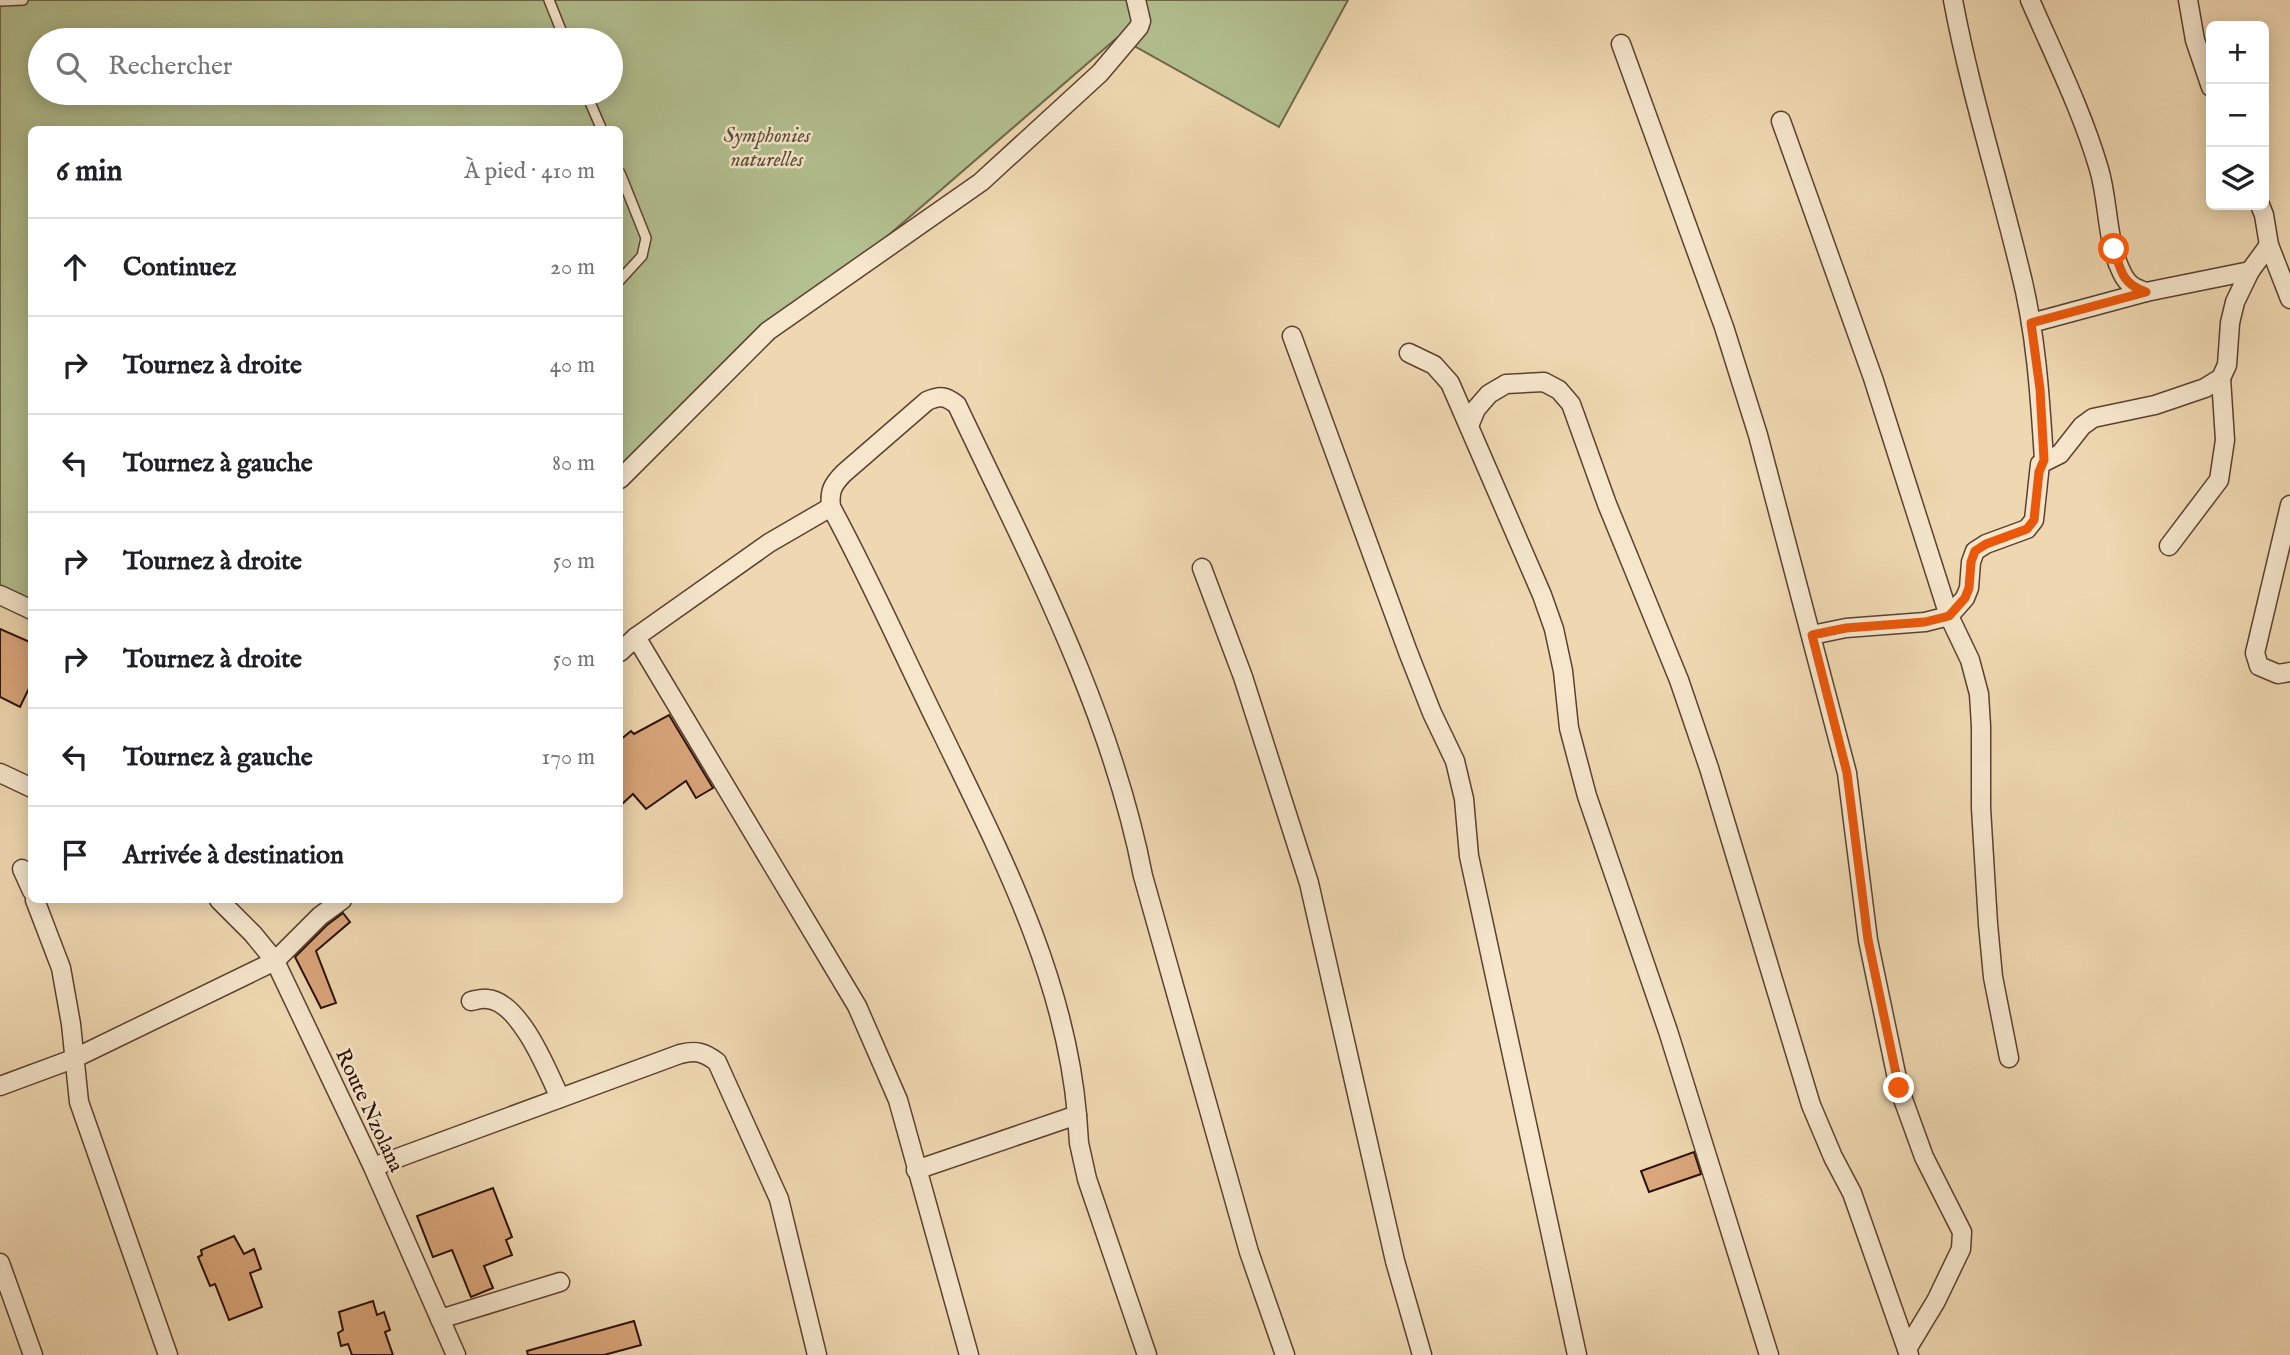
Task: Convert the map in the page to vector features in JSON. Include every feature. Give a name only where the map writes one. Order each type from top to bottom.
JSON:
[{"type":"street","points":[[623,476],[768,331],[981,181],[1100,74],[1139,27],[1141,21],[1136,0]]},
{"type":"street","points":[[1812,635],[1846,628],[1925,622],[1949,616],[1965,598],[1969,588],[1971,562],[1975,551],[1986,544],[2027,529],[2034,520],[2039,472],[2044,460],[2040,389],[2031,323],[2020,270],[1963,56],[1952,0]]},
{"type":"street","points":[[2030,0],[2078,110],[2099,170],[2114,249],[2122,273],[2131,287],[2146,292]]},
{"type":"street","points":[[2188,0],[2195,40],[2210,84]]},
{"type":"street","points":[[1621,44],[1724,327],[1758,435],[1847,773],[1868,940],[1899,1088],[1924,1157],[1962,1232],[1961,1249],[1908,1352]]},
{"type":"street","points":[[1781,121],[1873,378],[1949,616],[1970,660],[1979,694],[1981,807],[1988,924],[1993,977],[2009,1058]]},
{"type":"street","points":[[2262,210],[2269,245],[2290,299]]},
{"type":"street","points":[[2169,546],[2219,480],[2225,440],[2221,378],[2227,365],[2230,323],[2235,302],[2250,271],[2269,245]]},
{"type":"street","points":[[2031,323],[2146,292],[2250,271]]},
{"type":"street","points":[[1292,336],[1408,652],[1432,713],[1455,761],[1464,799],[1469,856],[1577,1355]]},
{"type":"street","points":[[1409,353],[1434,365],[1450,383],[1542,595],[1554,629],[1563,671],[1569,728],[1587,796],[1668,1031],[1769,1355]]},
{"type":"street","points":[[2044,460],[2060,454],[2082,426],[2094,418],[2155,405],[2205,388],[2221,378]]},
{"type":"street","points":[[1469,426],[1476,409],[1489,394],[1506,384],[1544,382],[1559,390],[1572,404],[1607,504],[1679,680],[1709,768],[1811,1105],[1852,1193],[1908,1352]]},
{"type":"street","points":[[1147,1355],[1087,1179],[1057,1003],[1026,917],[1006,866],[831,507],[830,493],[835,482],[927,401],[939,396],[947,397],[957,405],[1088,689],[1133,823],[1143,876],[1241,1227],[1285,1355]]},
{"type":"street","points":[[2290,505],[2255,653],[2259,666],[2278,674],[2290,672]]},
{"type":"street","points":[[623,649],[636,637],[769,543],[831,507]]},
{"type":"street","points":[[1202,568],[1243,677],[1309,883],[1395,1261],[1422,1355]]},
{"type":"street","points":[[0,595],[28,608]]},
{"type":"street","points":[[636,637],[857,1006],[898,1100],[969,1355]]},
{"type":"street","points":[[0,772],[28,786]]},
{"type":"street","points":[[22,869],[28,882]]},
{"type":"street","points":[[36,903],[61,968],[71,1024],[79,1102],[168,1355]]},
{"type":"street","name":"Route Nzolana","points":[[222,903],[275,961],[373,1167],[456,1355]]},
{"type":"street","points":[[0,1086],[73,1059],[275,961],[320,916],[338,903]]},
{"type":"street","points":[[471,1001],[489,998],[506,1007],[527,1031],[561,1098]]},
{"type":"street","points":[[373,1167],[680,1054],[694,1051],[706,1053],[717,1062],[779,1199],[817,1355]]},
{"type":"street","points":[[916,1170],[1077,1115]]},
{"type":"street","points":[[0,1264],[33,1355]]},
{"type":"street","points":[[440,1318],[561,1282]]},
{"type":"lane","points":[[0,1],[23,0]]},
{"type":"lane","points":[[548,0],[560,28]]},
{"type":"lane","points":[[591,105],[600,126]]},
{"type":"lane","points":[[623,180],[646,238],[642,256],[623,277]]},
{"type":"green space","name":"Symphonies naturelles","points":[[0,0],[1348,0],[1279,127],[1118,37],[623,464],[623,126],[28,126],[28,600],[0,587]]},
{"type":"building","points":[[0,629],[28,641],[28,690],[20,707],[0,697]]},
{"type":"building","points":[[669,715],[713,788],[696,798],[686,781],[646,809],[633,794],[623,803],[623,738],[631,731],[634,734]]},
{"type":"building","points":[[343,913],[350,922],[316,951],[336,1003],[321,1008],[295,957]]},
{"type":"building","points":[[1694,1152],[1701,1174],[1649,1192],[1641,1171]]},
{"type":"building","points":[[493,1188],[512,1237],[506,1240],[512,1255],[484,1266],[493,1288],[471,1297],[452,1250],[433,1257],[417,1216]]},
{"type":"building","points":[[234,1236],[244,1254],[254,1249],[261,1269],[250,1273],[262,1307],[229,1320],[215,1284],[210,1286],[198,1257],[202,1255],[201,1250]]},
{"type":"building","points":[[373,1301],[377,1315],[384,1312],[390,1330],[385,1332],[393,1355],[352,1355],[348,1344],[341,1346],[338,1333],[343,1330],[339,1312]]},
{"type":"building","points":[[634,1321],[641,1345],[604,1355],[528,1355],[527,1351]]},
{"type":"route","points":[[1899,1088],[1868,940],[1847,773],[1812,635],[1846,628],[1925,622],[1949,616],[1958,608],[1969,588],[1971,562],[1975,551],[1986,544],[2027,529],[2034,520],[2040,464],[2044,460],[2040,389],[2031,323],[2146,292],[2131,287],[2122,273],[2114,249]]}]
